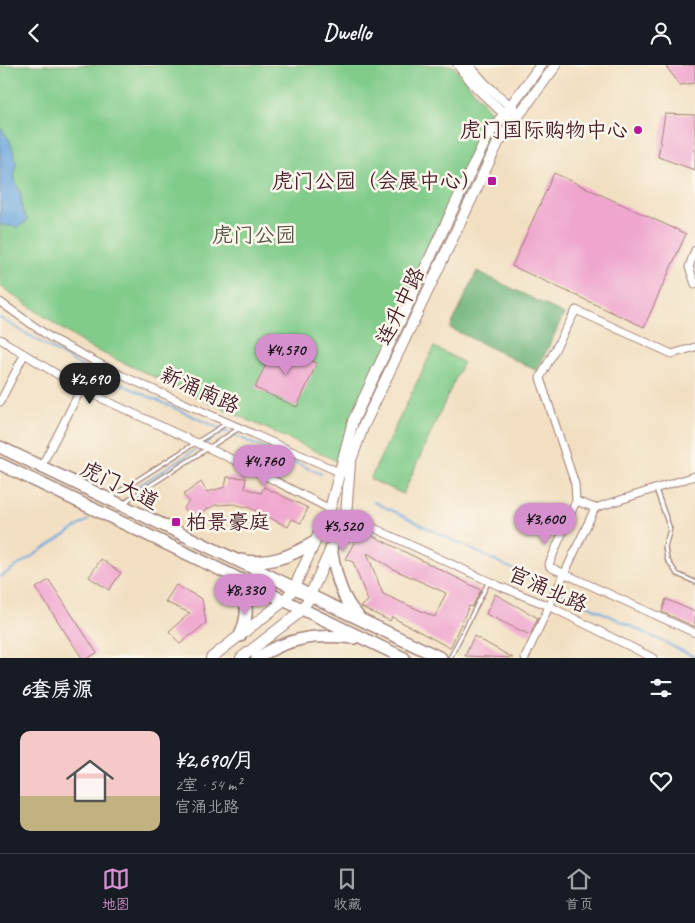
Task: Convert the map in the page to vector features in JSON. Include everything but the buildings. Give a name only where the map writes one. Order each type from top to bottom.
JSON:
[{"type":"main road","name":"连升中路","points":[[211,658],[284,601],[294,588],[330,509],[353,421],[481,150],[507,110],[541,65]]},
{"type":"main road","name":"连升中路","points":[[241,658],[301,609],[310,595],[346,515],[350,463],[360,433],[498,143],[556,65]]},
{"type":"main road","name":"虎门大道","points":[[0,447],[441,658]]},
{"type":"main road","name":"虎门大道","points":[[0,464],[404,658]]},
{"type":"main road","points":[[230,558],[247,562],[280,559],[313,543]]},
{"type":"main road","points":[[330,549],[342,594],[351,609],[361,619]]},
{"type":"main road","points":[[228,574],[240,586],[248,609],[246,622],[240,636]]},
{"type":"main road","points":[[257,658],[288,641],[302,638],[318,636],[363,638]]},
{"type":"street","points":[[458,65],[478,89],[516,118]]},
{"type":"street","points":[[468,65],[507,110]]},
{"type":"street","points":[[695,250],[689,267],[695,284]]},
{"type":"street","name":"新涌南路","points":[[0,302],[52,337],[123,376],[237,429],[339,472]]},
{"type":"street","points":[[695,347],[672,354],[576,310],[540,378],[575,484],[576,501],[549,564],[550,567],[563,578],[695,633]]},
{"type":"street","points":[[0,339],[81,389],[236,461],[330,509]]},
{"type":"street","points":[[0,402],[24,355]]},
{"type":"street","points":[[41,467],[81,389]]},
{"type":"street","points":[[576,501],[595,508],[695,476]]},
{"type":"street","points":[[525,658],[595,508]]},
{"type":"street","name":"官涌北路","points":[[346,515],[489,581],[551,603],[653,658]]},
{"type":"lane","points":[[101,496],[110,496],[122,492],[226,424]]},
{"type":"lane","points":[[128,509],[125,504],[129,499],[237,429]]},
{"type":"lane","points":[[656,489],[670,529],[665,547],[669,564],[682,577],[695,582]]},
{"type":"lane","points":[[450,658],[489,581]]},
{"type":"green space","name":"虎门公园","points":[[0,65],[452,65],[498,120],[337,461],[87,346],[0,286]]},
{"type":"green space","points":[[477,271],[564,314],[537,371],[450,328]]},
{"type":"green space","points":[[434,347],[463,362],[403,494],[370,479]]},
{"type":"water","points":[[0,127],[10,141],[16,160],[14,180],[21,194],[22,209],[27,219],[26,222],[18,227],[0,225]]},
{"type":"waterway","points":[[0,318],[81,366],[321,474]]},
{"type":"waterway","points":[[204,444],[225,431]]},
{"type":"waterway","points":[[137,487],[200,447]]},
{"type":"waterway","points":[[374,502],[554,589]]},
{"type":"waterway","points":[[0,577],[88,520]]},
{"type":"waterway","points":[[558,591],[695,657]]},
{"type":"place","name":"虎门国际购物中心","points":[[638,130]]},
{"type":"place","name":"虎门公园（会展中心）","points":[[492,181]]},
{"type":"place","name":"柏景豪庭","points":[[176,522]]}]
